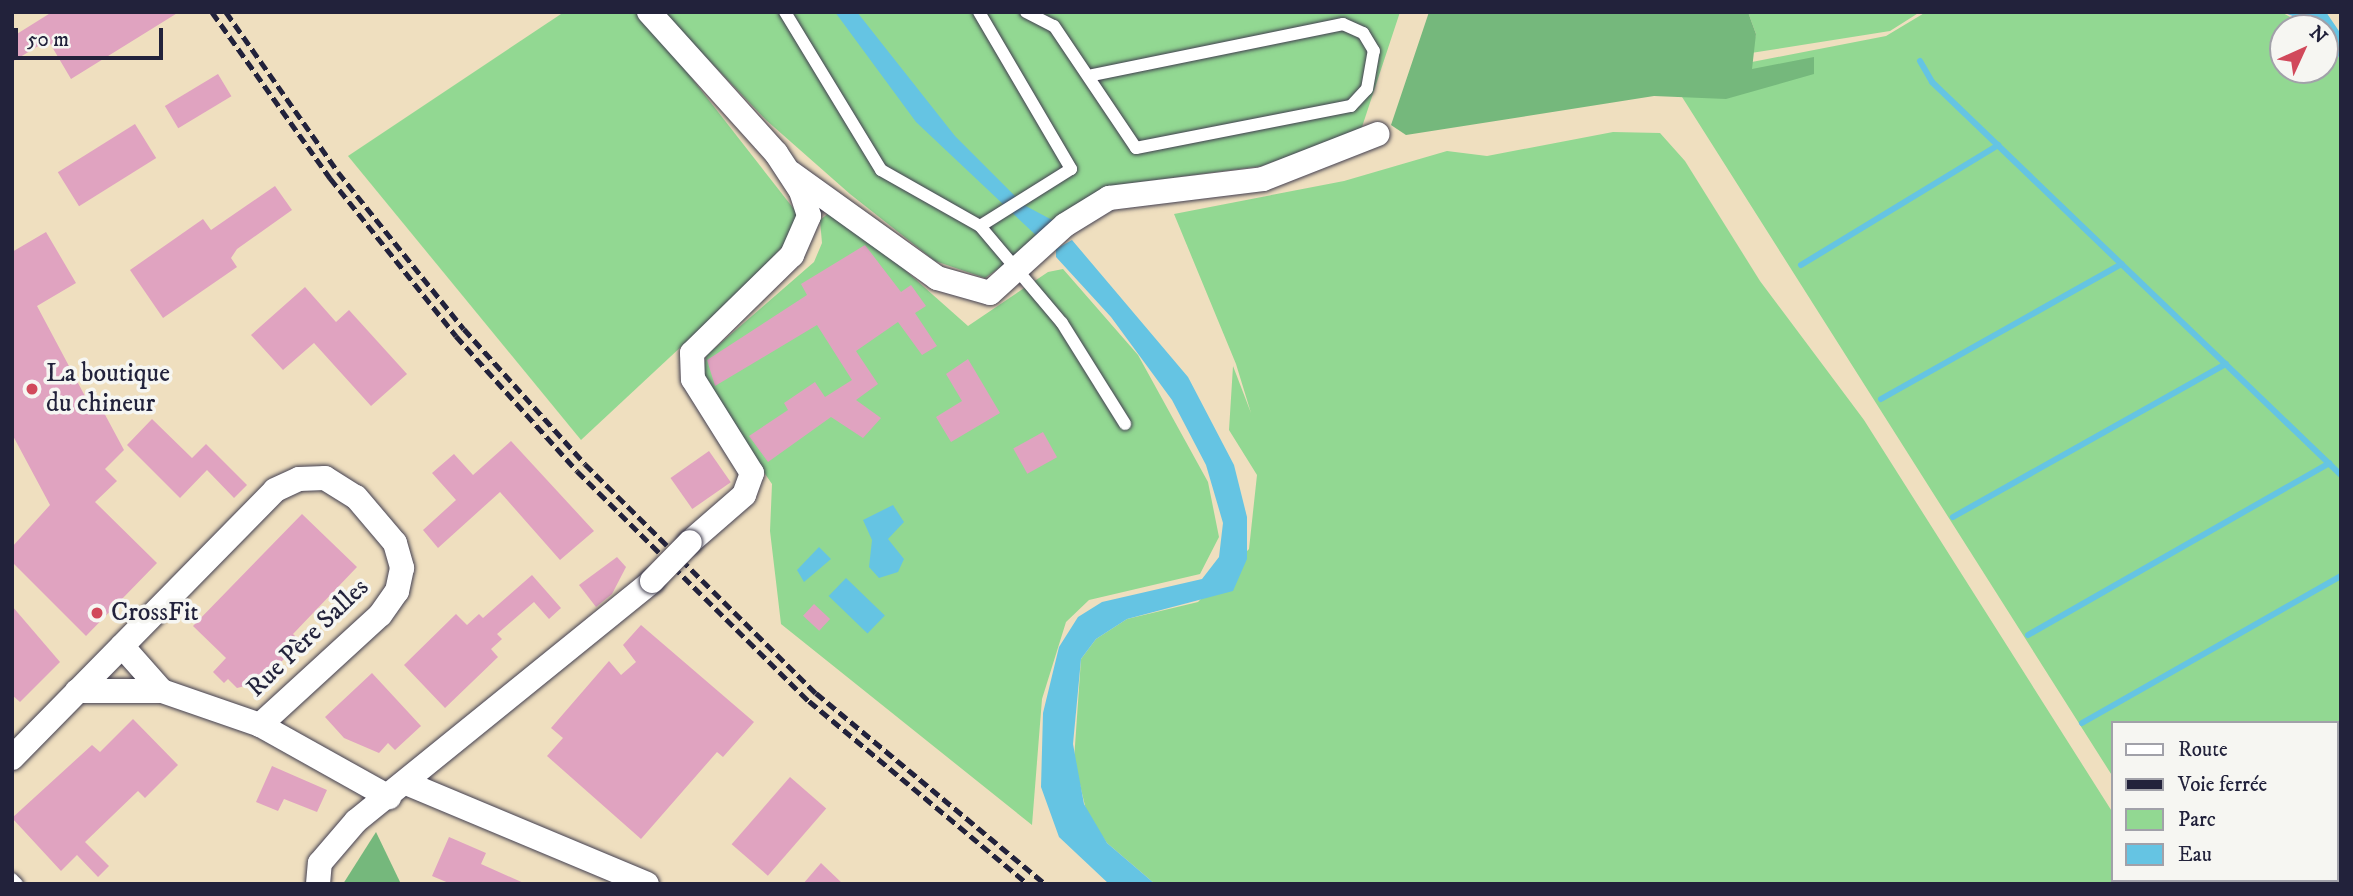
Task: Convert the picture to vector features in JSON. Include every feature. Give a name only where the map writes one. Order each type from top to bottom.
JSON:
[{"type":"street","points":[[649,12],[790,173],[937,278],[990,293],[1019,271],[1065,225],[1109,198],[1263,178],[1378,134]]},
{"type":"street","points":[[318,884],[320,863],[335,842],[652,581],[690,542],[744,495],[752,473],[693,379],[692,353],[805,237],[809,216],[790,173]]},
{"type":"street","name":"Rue Père Salles","points":[[12,758],[275,490],[312,478],[342,486],[396,543],[402,568],[397,591],[380,615],[260,725]]},
{"type":"street","name":"Rue Père Salles","points":[[122,646],[162,691]]},
{"type":"street","name":"Rue Père Salles","points":[[77,691],[162,691],[260,725],[398,790],[648,884]]},
{"type":"lane","points":[[785,12],[881,170],[980,226],[1062,323],[1125,424]]},
{"type":"lane","points":[[979,12],[1070,169],[980,226]]},
{"type":"lane","points":[[1026,12],[1054,26],[1092,75],[1136,149],[1351,106],[1367,89],[1374,51],[1363,33],[1343,24],[1092,75]]},
{"type":"lane","points":[[12,879],[17,884]]},
{"type":"green space","points":[[564,12],[640,12],[797,213],[797,231],[742,290],[581,440],[348,156]]},
{"type":"green space","points":[[663,12],[1400,12],[1361,130],[1262,166],[1117,185],[985,278],[935,261],[850,194],[766,120]]},
{"type":"green space","points":[[1429,12],[1748,12],[1756,34],[1752,69],[1814,57],[1814,74],[1726,99],[1654,96],[1406,135],[1391,125]]},
{"type":"green space","points":[[1748,12],[1920,12],[1890,31],[1751,53],[1756,34]]},
{"type":"green space","points":[[1926,12],[2281,12],[2285,14],[2269,14],[2269,84],[2339,84],[2339,58],[2341,884],[2268,882],[2339,882],[2339,721],[2112,721],[2112,775],[1670,78],[1886,36]]},
{"type":"green space","points":[[1613,132],[1660,133],[1685,161],[1760,281],[1864,420],[2112,811],[2112,882],[2179,884],[1155,884],[1107,843],[1087,814],[1074,760],[1081,659],[1096,639],[1127,619],[1198,602],[1249,549],[1257,475],[1229,430],[1233,366],[1251,413],[1236,364],[1174,214],[1344,181],[1447,151],[1487,156]]},
{"type":"green space","points":[[835,208],[968,326],[1048,272],[1063,269],[1138,355],[1208,482],[1219,537],[1200,574],[1089,600],[1066,622],[1042,699],[1032,825],[781,624],[770,531],[772,484],[699,378],[707,355],[814,262],[822,243],[820,220]]},
{"type":"green space","points":[[376,832],[401,884],[343,884]]},
{"type":"water","points":[[835,12],[857,12],[955,136],[1024,205],[1054,221],[1042,241],[916,122]]},
{"type":"water","points":[[2282,12],[2327,14],[2287,14]]},
{"type":"water","points":[[2339,31],[2341,34],[2341,60],[2339,58]]},
{"type":"water","points":[[1072,240],[1188,377],[1234,465],[1247,517],[1247,559],[1233,591],[1127,619],[1096,639],[1081,659],[1073,744],[1084,804],[1107,843],[1155,884],[1109,884],[1059,837],[1041,787],[1043,713],[1059,647],[1078,617],[1102,602],[1202,579],[1219,557],[1223,523],[1206,465],[1172,400],[1111,317],[1056,257],[1056,249]]},
{"type":"water","points":[[893,505],[904,522],[888,539],[904,559],[898,572],[879,578],[869,567],[872,540],[863,520]]},
{"type":"water","points":[[819,547],[831,559],[804,582],[797,570]]},
{"type":"water","points":[[846,578],[885,616],[867,633],[829,596]]},
{"type":"building","points":[[52,12],[179,12],[71,79],[48,40],[12,62],[12,37]]},
{"type":"building","points":[[218,74],[231,96],[178,128],[165,106]]},
{"type":"building","points":[[135,124],[156,158],[79,206],[58,172]]},
{"type":"building","points":[[275,186],[292,210],[237,249],[231,258],[237,267],[163,318],[130,270],[203,219],[211,230]]},
{"type":"building","points":[[46,232],[76,283],[37,306],[94,413],[102,409],[124,450],[105,469],[117,481],[95,502],[157,563],[86,636],[12,562],[12,547],[50,505],[12,434],[12,252]]},
{"type":"building","points":[[865,245],[901,292],[911,285],[926,306],[915,313],[937,346],[922,355],[898,322],[856,351],[878,384],[856,400],[881,418],[863,438],[831,417],[768,462],[749,436],[788,410],[784,403],[815,382],[825,397],[852,380],[817,325],[715,386],[707,360],[807,295],[801,284]]},
{"type":"building","points":[[305,287],[336,322],[349,310],[407,374],[371,406],[314,343],[283,370],[251,335]]},
{"type":"building","points":[[968,359],[1000,413],[951,442],[936,417],[962,401],[946,374]]},
{"type":"building","points":[[152,419],[192,458],[206,444],[247,485],[234,498],[207,470],[180,498],[127,445]]},
{"type":"building","points":[[1043,432],[1057,457],[1027,474],[1013,448]]},
{"type":"building","points":[[511,441],[594,531],[560,560],[500,492],[438,548],[423,530],[456,500],[432,473],[454,454],[473,475]]},
{"type":"building","points":[[709,451],[731,482],[692,509],[670,478]]},
{"type":"building","points":[[302,514],[357,567],[293,634],[301,642],[261,682],[237,688],[228,679],[224,683],[213,672],[226,658],[193,626]]},
{"type":"building","points":[[617,557],[626,567],[612,594],[596,607],[579,585]]},
{"type":"building","points":[[532,575],[561,608],[549,619],[534,602],[497,634],[502,639],[491,649],[498,657],[445,708],[404,665],[456,614],[467,625],[479,614],[483,618]]},
{"type":"building","points":[[814,604],[830,619],[819,631],[803,616]]},
{"type":"building","points":[[12,606],[60,662],[20,702],[12,695]]},
{"type":"building","points":[[641,625],[754,722],[723,757],[717,752],[641,839],[547,756],[563,738],[551,728],[609,661],[621,675],[636,662],[623,645]]},
{"type":"building","points":[[372,673],[421,726],[395,750],[388,743],[379,753],[344,738],[325,717]]},
{"type":"building","points":[[133,719],[178,765],[145,798],[138,791],[85,842],[109,866],[98,877],[77,855],[61,871],[12,818],[92,745],[100,752]]},
{"type":"building","points":[[272,766],[327,790],[317,812],[284,799],[278,811],[256,802]]},
{"type":"building","points":[[790,777],[826,808],[768,876],[732,844]]},
{"type":"building","points":[[449,837],[486,853],[481,864],[526,884],[451,884],[432,876]]},
{"type":"building","points":[[821,863],[843,884],[803,884]]},
{"type":"waterway","points":[[1920,61],[1932,82],[2341,475]]},
{"type":"waterway","points":[[1801,265],[1998,145]]},
{"type":"waterway","points":[[1881,399],[2122,264]]},
{"type":"waterway","points":[[1953,517],[2226,364]]},
{"type":"waterway","points":[[2028,635],[2329,463]]},
{"type":"waterway","points":[[2082,723],[2341,576]]},
{"type":"railway","points":[[212,12],[330,178],[456,336],[577,471],[809,701],[1028,884]]},
{"type":"railway","points":[[226,12],[338,172],[464,329],[585,464],[816,693],[1045,884]]},
{"type":"place","name":"La boutique du chineur","points":[[32,389]]},
{"type":"place","name":"CrossFit","points":[[97,613]]}]
